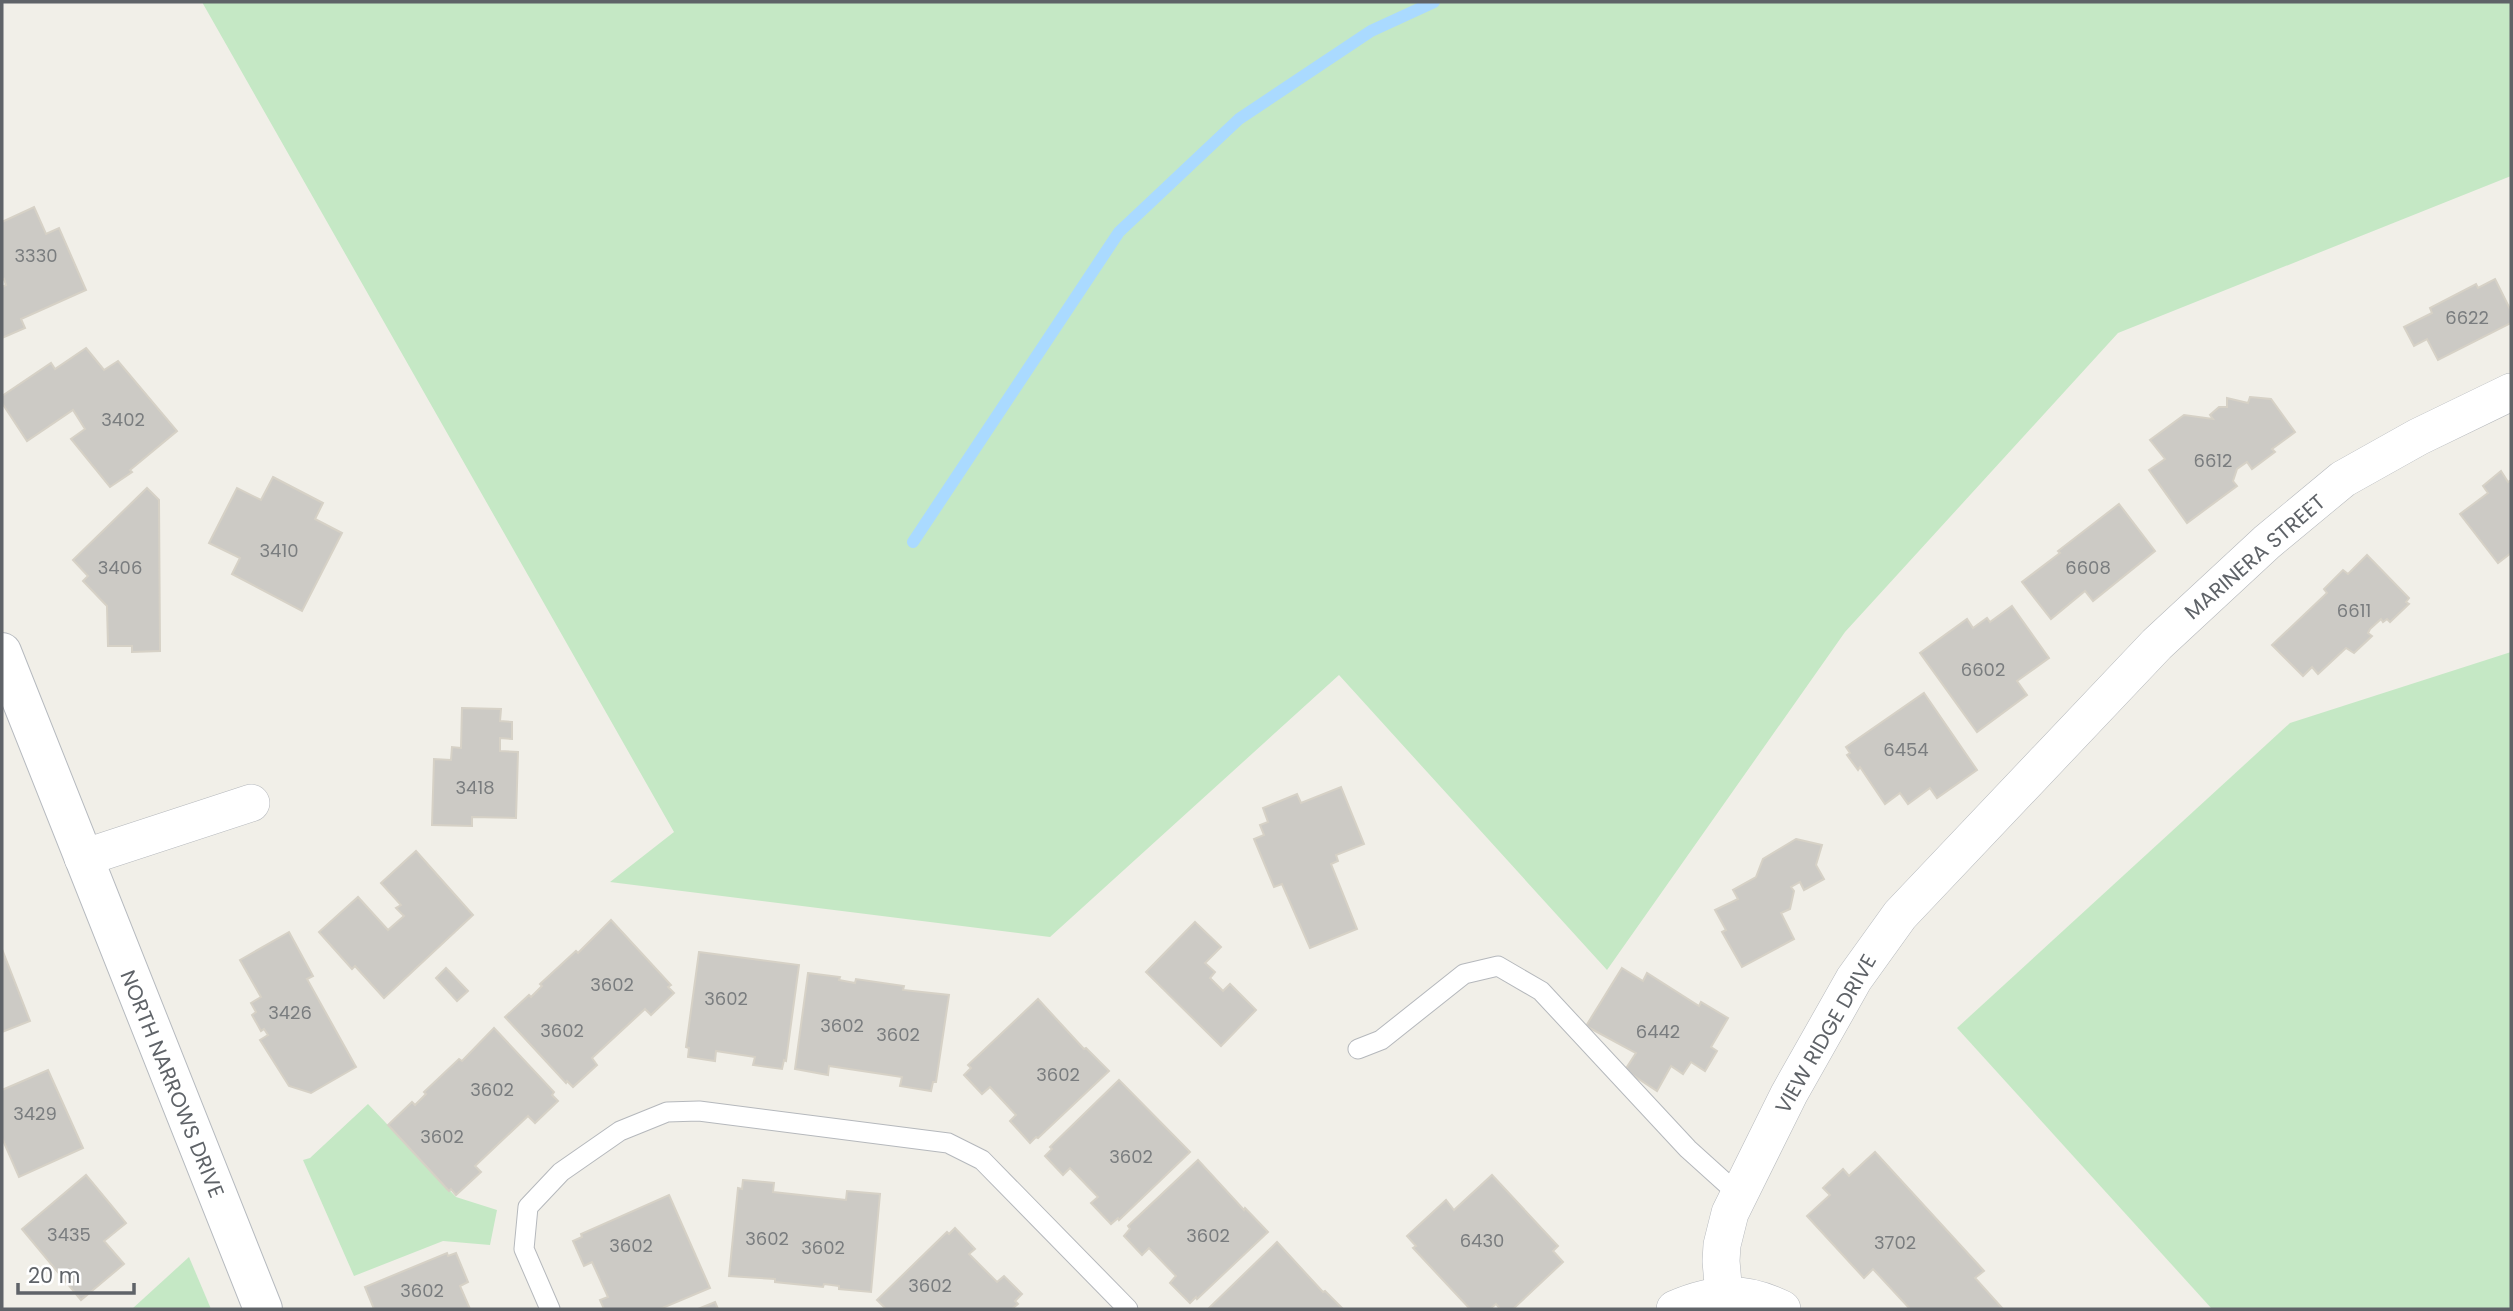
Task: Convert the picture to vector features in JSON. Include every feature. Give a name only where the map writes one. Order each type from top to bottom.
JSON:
[{"type":"street","name":"MARINERA STREET","points":[[2037,772],[2157,644],[2267,542],[2343,479],[2418,437],[2511,392]]},
{"type":"street","name":"NORTH NARROWS DRIVE","points":[[2,652],[263,1309]]},
{"type":"street","name":"VIEW RIDGE DRIVE","points":[[1724,1295],[1721,1277],[1722,1245],[1730,1213],[1789,1094],[1854,979],[1900,915],[2037,772]]},
{"type":"street","points":[[83,858],[251,803]]},
{"type":"street","points":[[1675,1309],[1724,1295],[1760,1299],[1782,1309]]},
{"type":"lane","points":[[1358,1049],[1381,1040],[1464,974],[1498,966],[1541,991],[1688,1149],[1739,1195]]},
{"type":"lane","points":[[550,1309],[524,1249],[528,1207],[561,1172],[620,1131],[667,1112],[699,1111],[948,1143],[982,1160],[1128,1309]]},
{"type":"green space","points":[[202,2],[2511,2],[2511,176],[2118,333],[1845,632],[1607,970],[1339,675],[1050,937],[610,882],[674,832]]},
{"type":"green space","points":[[2511,652],[2511,1309],[2212,1309],[1957,1028],[2290,723]]},
{"type":"green space","points":[[368,1104],[456,1197],[497,1210],[490,1245],[443,1241],[354,1276],[303,1160],[310,1158]]},
{"type":"green space","points":[[189,1257],[211,1309],[132,1309]]},
{"type":"building","points":[[34,207],[46,234],[59,228],[86,290],[21,319],[25,328],[2,338],[2,287],[6,285],[4,279],[2,280],[2,222]]},
{"type":"building","points":[[2495,279],[2511,311],[2511,323],[2438,360],[2427,339],[2414,346],[2404,327],[2432,313],[2430,308],[2476,284],[2478,288]]},
{"type":"building","points":[[86,348],[104,370],[118,361],[177,431],[130,470],[132,472],[110,487],[71,439],[85,429],[73,410],[27,441],[2,403],[2,396],[51,363],[55,369]]},
{"type":"building","points":[[2250,397],[2271,399],[2295,432],[2272,449],[2275,452],[2252,469],[2247,462],[2237,469],[2233,481],[2237,486],[2187,523],[2149,470],[2165,459],[2150,440],[2184,415],[2213,419],[2210,415],[2219,407],[2227,407],[2227,398],[2248,403]]},
{"type":"building","points":[[2501,471],[2508,482],[2511,480],[2511,553],[2498,563],[2460,514],[2488,493],[2483,486]]},
{"type":"building","points":[[273,477],[323,503],[315,519],[342,533],[302,611],[232,574],[240,558],[209,543],[237,488],[261,500]]},
{"type":"building","points":[[147,488],[159,500],[160,651],[132,652],[132,646],[108,646],[107,606],[83,581],[88,576],[73,560]]},
{"type":"building","points":[[2119,504],[2155,551],[2093,601],[2085,591],[2051,619],[2022,582]]},
{"type":"building","points":[[2367,555],[2409,598],[2406,602],[2409,604],[2390,622],[2387,619],[2383,622],[2381,619],[2370,629],[2368,633],[2372,636],[2354,653],[2346,648],[2318,674],[2312,667],[2303,676],[2272,645],[2327,593],[2324,589],[2343,570],[2348,574]]},
{"type":"building","points":[[2012,606],[2049,658],[2017,681],[2027,695],[1977,732],[1920,653],[1967,619],[1973,628],[1987,618],[1990,622]]},
{"type":"building","points":[[1924,693],[1977,770],[1937,798],[1930,788],[1908,804],[1900,793],[1885,804],[1860,767],[1858,770],[1847,755],[1850,753],[1846,747]]},
{"type":"building","points":[[462,708],[501,709],[500,721],[512,722],[512,739],[500,738],[500,751],[518,752],[516,818],[472,817],[472,826],[432,825],[434,759],[451,760],[452,747],[461,748]]},
{"type":"building","points":[[1341,787],[1364,844],[1336,855],[1338,861],[1331,864],[1357,929],[1310,948],[1282,884],[1274,887],[1254,839],[1264,835],[1260,825],[1268,822],[1263,808],[1297,794],[1301,803]]},
{"type":"building","points":[[1796,839],[1822,845],[1816,865],[1824,879],[1804,890],[1800,882],[1791,887],[1794,891],[1790,909],[1781,913],[1794,939],[1742,967],[1722,932],[1726,930],[1715,910],[1738,899],[1733,890],[1756,877],[1763,859]]},
{"type":"building","points":[[416,851],[473,915],[384,998],[355,966],[352,969],[319,932],[358,897],[388,930],[404,916],[396,908],[401,905],[381,883]]},
{"type":"building","points":[[611,920],[671,985],[668,987],[674,993],[651,1015],[645,1009],[592,1058],[597,1065],[573,1087],[567,1081],[566,1083],[505,1017],[529,995],[531,997],[542,986],[540,984],[576,951],[578,953]]},
{"type":"building","points":[[1195,922],[1221,947],[1205,963],[1215,972],[1210,978],[1223,991],[1230,984],[1256,1010],[1221,1046],[1146,972]]},
{"type":"building","points":[[289,932],[313,976],[307,979],[356,1067],[311,1093],[289,1086],[260,1040],[268,1035],[264,1029],[261,1031],[252,1015],[256,1012],[251,1003],[261,997],[240,960]]},
{"type":"building","points":[[2,949],[30,1021],[2,1032]]},
{"type":"building","points":[[699,952],[799,965],[786,1061],[784,1060],[782,1069],[753,1065],[755,1057],[716,1051],[715,1061],[688,1057],[689,1048],[686,1047]]},
{"type":"building","points":[[446,968],[468,991],[457,1001],[436,978]]},
{"type":"building","points":[[1622,968],[1643,981],[1647,973],[1699,1006],[1701,1002],[1728,1018],[1711,1047],[1717,1051],[1705,1071],[1691,1062],[1683,1074],[1671,1066],[1657,1091],[1625,1070],[1636,1053],[1586,1026]]},
{"type":"building","points":[[808,973],[840,977],[839,980],[855,983],[856,979],[904,986],[903,990],[949,995],[936,1082],[933,1082],[931,1091],[900,1086],[902,1077],[829,1066],[828,1075],[795,1069]]},
{"type":"building","points":[[1038,999],[1084,1049],[1109,1071],[1030,1143],[1010,1121],[1016,1115],[990,1087],[982,1094],[964,1075],[971,1068],[968,1065]]},
{"type":"building","points":[[494,1028],[554,1092],[552,1095],[558,1101],[535,1123],[528,1116],[475,1166],[481,1172],[456,1195],[451,1189],[449,1191],[388,1125],[412,1102],[415,1105],[426,1094],[424,1092],[459,1059],[462,1061]]},
{"type":"building","points":[[48,1070],[83,1148],[19,1177],[2,1138],[2,1090]]},
{"type":"building","points":[[1119,1080],[1190,1152],[1119,1220],[1118,1218],[1111,1224],[1091,1203],[1098,1197],[1070,1168],[1063,1175],[1045,1156],[1052,1149],[1050,1147]]},
{"type":"building","points":[[1875,1152],[1984,1271],[1975,1278],[2003,1309],[1910,1309],[1873,1269],[1864,1278],[1807,1216],[1830,1195],[1823,1188],[1843,1169],[1849,1176]]},
{"type":"building","points":[[1198,1160],[1268,1232],[1190,1303],[1170,1283],[1176,1276],[1149,1248],[1142,1255],[1124,1236],[1130,1229],[1128,1226]]},
{"type":"building","points":[[86,1175],[126,1223],[104,1241],[124,1264],[81,1300],[22,1229]]},
{"type":"building","points":[[1492,1175],[1558,1246],[1553,1251],[1563,1262],[1513,1309],[1500,1309],[1496,1304],[1490,1309],[1470,1309],[1413,1248],[1416,1246],[1407,1236],[1446,1200],[1454,1210]]},
{"type":"building","points":[[743,1180],[774,1183],[773,1192],[846,1200],[847,1191],[880,1194],[871,1292],[839,1289],[839,1286],[824,1284],[823,1287],[775,1282],[775,1279],[729,1276],[738,1188],[742,1189]]},
{"type":"building","points":[[669,1195],[710,1288],[660,1309],[604,1309],[600,1300],[608,1297],[592,1262],[584,1266],[573,1241],[582,1237],[581,1234]]},
{"type":"building","points":[[955,1228],[975,1249],[969,1254],[997,1282],[1004,1276],[1022,1294],[1015,1301],[1018,1304],[1012,1309],[886,1309],[877,1300],[947,1232],[949,1234]]},
{"type":"building","points":[[1277,1242],[1323,1292],[1343,1309],[1208,1309]]},
{"type":"building","points":[[447,1253],[448,1256],[456,1253],[468,1282],[460,1286],[470,1309],[374,1309],[365,1287]]},
{"type":"building","points":[[715,1302],[718,1309],[698,1309]]},
{"type":"waterway","points":[[913,542],[1119,232],[1239,119],[1371,31],[1434,2]]}]
